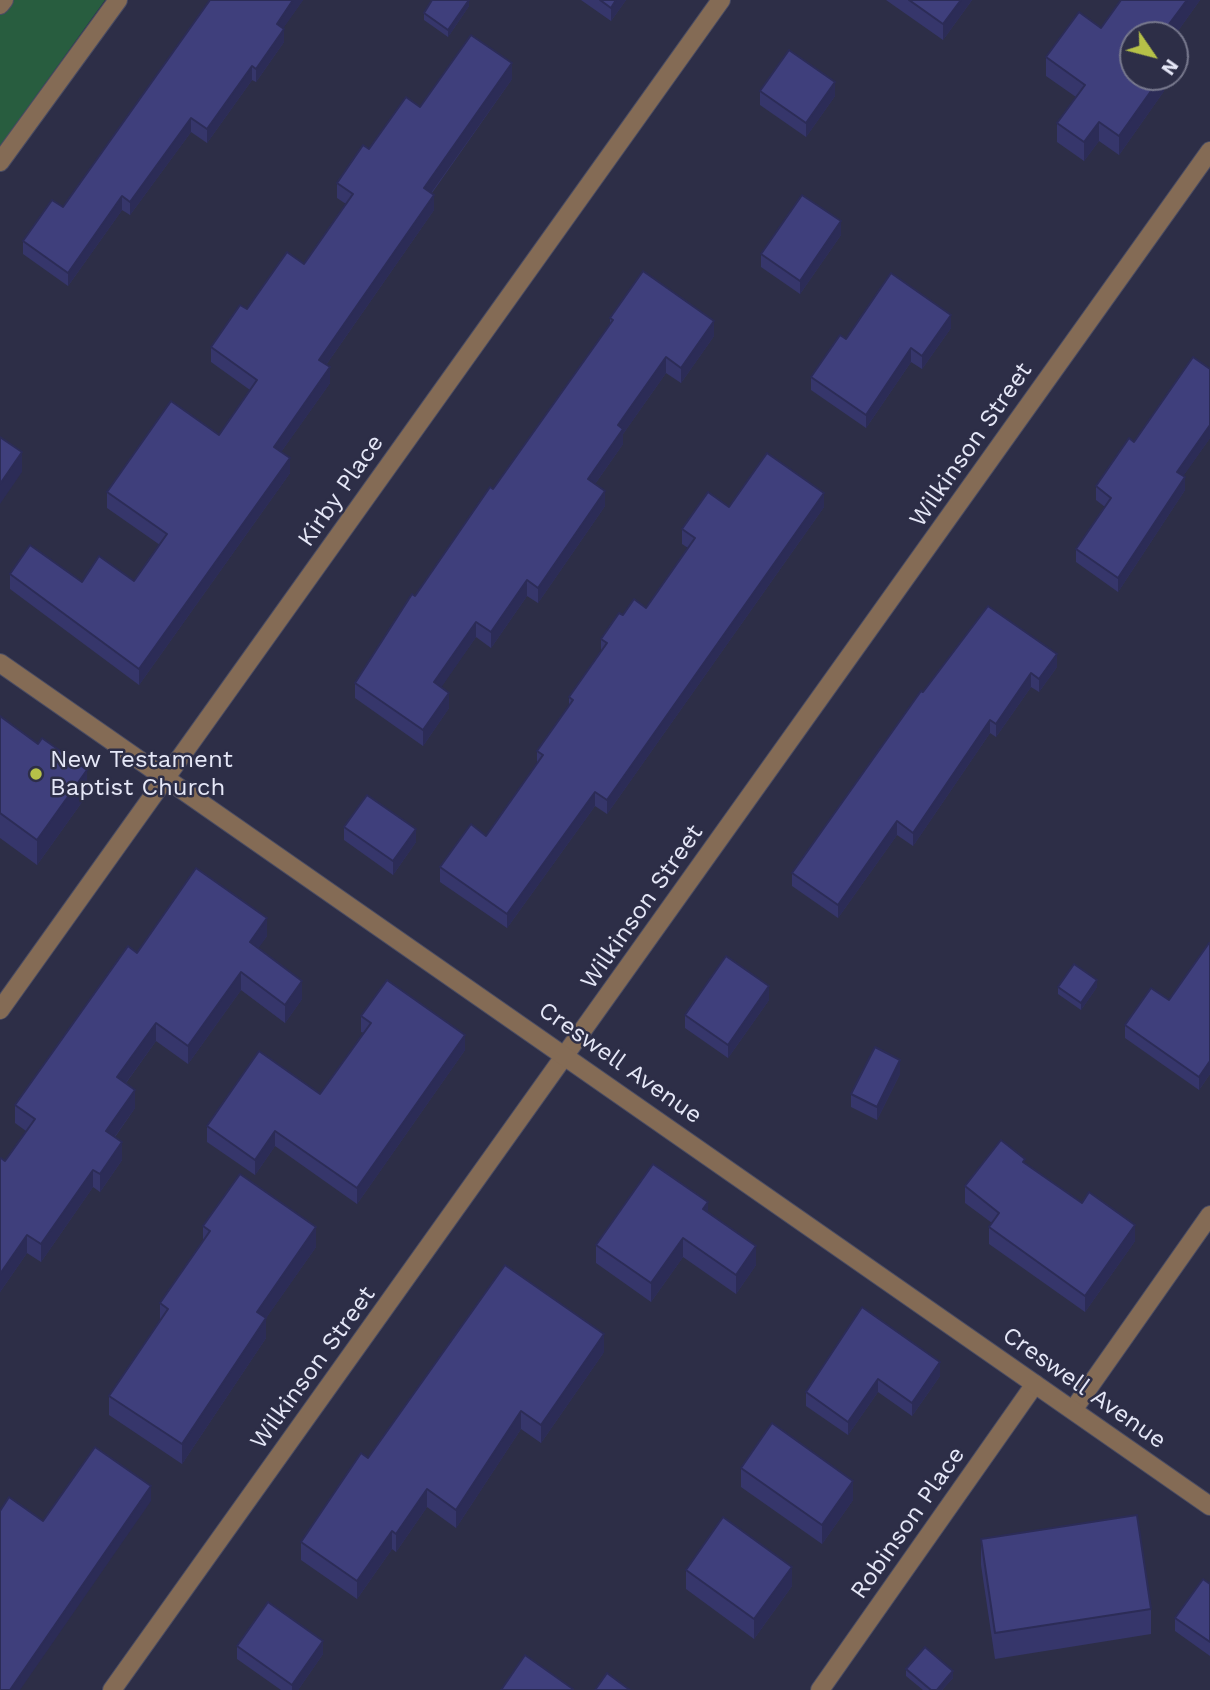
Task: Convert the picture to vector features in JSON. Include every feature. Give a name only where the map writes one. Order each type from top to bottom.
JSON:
[{"type":"street","points":[[0,5],[4,0]]},
{"type":"street","points":[[0,162],[118,0]]},
{"type":"street","name":"Kirby Place","points":[[0,1010],[721,0]]},
{"type":"street","name":"Wilkinson Street","points":[[112,1690],[1210,151]]},
{"type":"street","name":"Creswell Avenue","points":[[0,663],[1210,1506]]},
{"type":"street","points":[[1073,1410],[1210,1215]]},
{"type":"street","name":"Robinson Place","points":[[820,1690],[1035,1384]]},
{"type":"green space","points":[[0,0],[105,0],[0,146]]},
{"type":"building","points":[[210,0],[293,0],[277,24],[284,29],[256,69],[252,66],[207,129],[191,118],[130,202],[122,196],[68,273],[23,241],[52,200],[63,207]]},
{"type":"building","points":[[432,0],[469,0],[448,30],[424,13]]},
{"type":"building","points":[[600,0],[616,0],[611,8]]},
{"type":"building","points":[[909,0],[961,0],[943,24]]},
{"type":"building","points":[[1121,0],[1187,0],[1171,21],[1119,21],[1119,91],[1151,91],[1119,136],[1099,122],[1084,142],[1057,123],[1085,85],[1046,57],[1079,12],[1101,28]]},
{"type":"building","points":[[471,35],[512,63],[424,188],[434,195],[319,360],[330,367],[274,447],[290,458],[139,669],[10,574],[30,545],[82,582],[99,556],[134,581],[167,534],[107,492],[171,401],[219,435],[257,380],[211,347],[240,305],[247,309],[287,252],[304,264],[353,194],[337,183],[363,145],[369,149],[406,97],[420,107]]},
{"type":"building","points":[[789,50],[835,82],[806,123],[760,91]]},
{"type":"building","points":[[802,195],[841,221],[800,281],[761,254]]},
{"type":"building","points":[[643,271],[714,321],[681,368],[666,357],[618,425],[623,429],[588,479],[605,491],[538,588],[527,580],[491,632],[476,622],[434,682],[449,693],[423,730],[355,683],[412,594],[415,596],[490,487],[493,489],[613,320],[610,318]]},
{"type":"building","points":[[891,273],[951,315],[922,356],[911,348],[866,415],[811,377],[840,335],[846,339]]},
{"type":"building","points":[[1193,357],[1210,369],[1210,425],[1177,472],[1185,477],[1118,578],[1076,549],[1111,498],[1096,486],[1129,438],[1134,442]]},
{"type":"building","points":[[0,437],[22,452],[0,484]]},
{"type":"building","points":[[767,453],[824,493],[607,800],[595,792],[507,914],[440,867],[471,824],[486,836],[543,755],[537,751],[573,700],[569,697],[607,643],[601,639],[619,613],[623,615],[634,599],[646,608],[695,538],[682,529],[708,492],[729,507]]},
{"type":"building","points":[[988,606],[1057,654],[1039,679],[1031,673],[996,724],[990,720],[913,833],[897,821],[838,905],[792,873],[921,691],[923,692]]},
{"type":"building","points":[[0,716],[38,744],[42,738],[87,770],[37,840],[0,813]]},
{"type":"building","points":[[367,795],[416,829],[393,861],[344,827]]},
{"type":"building","points":[[196,868],[267,918],[250,942],[302,981],[285,1005],[241,972],[188,1046],[156,1023],[117,1077],[135,1090],[106,1131],[122,1142],[100,1174],[93,1170],[41,1244],[27,1235],[0,1274],[0,1159],[5,1161],[35,1119],[15,1105],[128,946],[137,953]]},
{"type":"building","points":[[1209,943],[1210,1061],[1199,1077],[1125,1025],[1151,988],[1169,1000]]},
{"type":"building","points":[[726,956],[769,986],[728,1045],[685,1015]]},
{"type":"building","points":[[1074,964],[1097,980],[1081,1003],[1058,987]]},
{"type":"building","points":[[387,980],[465,1035],[357,1188],[275,1131],[255,1160],[207,1126],[259,1051],[320,1094],[371,1023],[361,1016]]},
{"type":"building","points":[[875,1047],[900,1060],[877,1107],[851,1094]]},
{"type":"building","points":[[1001,1140],[1025,1159],[1023,1162],[1082,1203],[1089,1192],[1135,1225],[1085,1296],[989,1227],[999,1213],[965,1186]]},
{"type":"building","points":[[653,1164],[708,1202],[703,1209],[756,1246],[736,1275],[683,1238],[651,1283],[596,1245]]},
{"type":"building","points":[[240,1174],[316,1227],[257,1312],[266,1318],[182,1444],[109,1396],[168,1309],[160,1303],[210,1231],[203,1226]]},
{"type":"building","points":[[505,1265],[604,1334],[541,1425],[521,1411],[456,1510],[427,1489],[396,1534],[392,1531],[357,1581],[301,1542],[361,1453],[368,1458]]},
{"type":"building","points":[[862,1307],[940,1362],[912,1403],[878,1379],[848,1422],[806,1392]]},
{"type":"building","points":[[772,1423],[853,1481],[822,1525],[741,1468]]},
{"type":"building","points":[[95,1447],[151,1486],[10,1690],[0,1690],[0,1511],[9,1497],[43,1521]]},
{"type":"building","points":[[1137,1515],[1151,1609],[995,1633],[981,1539]]},
{"type":"building","points":[[723,1517],[792,1567],[754,1619],[686,1570]]},
{"type":"building","points":[[1203,1579],[1210,1584],[1210,1642],[1175,1618]]},
{"type":"building","points":[[268,1602],[323,1641],[292,1685],[237,1646]]},
{"type":"building","points":[[925,1647],[953,1671],[937,1690],[931,1690],[906,1669]]},
{"type":"building","points":[[525,1655],[573,1689],[573,1690],[501,1690]]},
{"type":"building","points":[[607,1673],[630,1690],[595,1690]]},
{"type":"place","name":"New Testament Baptist Church","points":[[36,774]]}]
